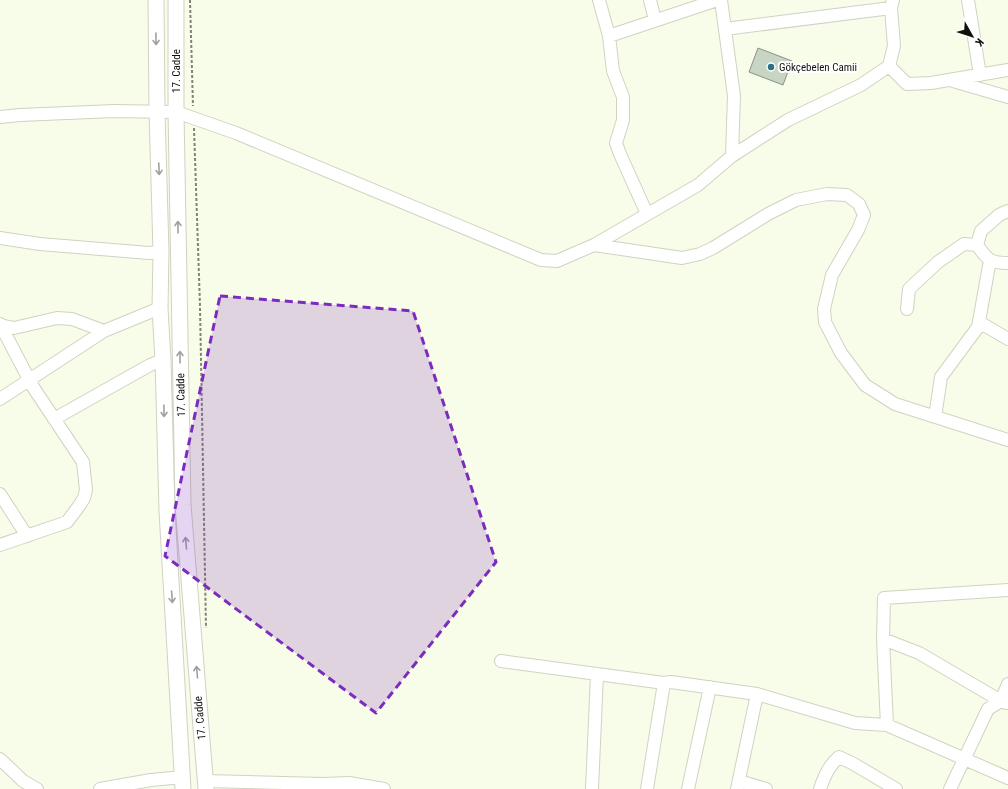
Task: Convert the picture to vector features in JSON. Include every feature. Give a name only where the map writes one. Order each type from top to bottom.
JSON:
[{"type":"street","name":"17. Cadde","points":[[156,0],[157,111],[161,252],[160,308],[163,360],[167,511],[183,783]]},
{"type":"street","name":"17. Cadde","points":[[176,0],[176,112],[183,505],[206,785]]},
{"type":"street","points":[[599,0],[609,36],[613,71],[623,97],[623,120],[616,143],[647,214]]},
{"type":"street","points":[[650,0],[655,20]]},
{"type":"street","points":[[609,36],[717,0]]},
{"type":"street","points":[[721,0],[734,96],[732,156]]},
{"type":"street","points":[[968,0],[980,75]]},
{"type":"street","points":[[0,118],[20,115],[114,111],[176,112],[236,133],[541,260],[557,261],[594,245],[698,185],[732,156],[788,120],[861,85],[889,66],[894,46],[892,4],[725,30]]},
{"type":"street","points":[[889,66],[906,84],[931,84],[1008,70]]},
{"type":"street","points":[[950,80],[1008,97]]},
{"type":"street","points":[[594,245],[682,258],[700,254],[713,248],[768,214],[796,200],[827,194],[848,195],[859,204],[864,215],[858,230],[832,275],[824,309],[825,322],[841,353],[865,385],[895,404],[1008,440]]},
{"type":"street","points":[[977,244],[981,231],[999,215],[1008,211]]},
{"type":"street","points":[[0,238],[40,244],[149,253],[161,252]]},
{"type":"street","points":[[907,309],[909,289],[938,262],[964,244],[977,244]]},
{"type":"street","points":[[977,244],[987,259],[999,263],[1008,263]]},
{"type":"street","points":[[935,417],[941,377],[978,326],[990,260]]},
{"type":"street","points":[[0,400],[104,331],[160,308]]},
{"type":"street","points":[[0,325],[14,328],[57,318],[72,319],[104,331]]},
{"type":"street","points":[[979,322],[1008,339]]},
{"type":"street","points":[[0,325],[29,381],[83,462],[86,490],[79,506],[67,522],[0,545]]},
{"type":"street","points":[[54,419],[150,364],[163,360]]},
{"type":"street","points":[[0,494],[27,536]]},
{"type":"street","points":[[887,725],[883,639],[884,598],[1008,590]]},
{"type":"street","points":[[883,639],[919,653],[1004,702]]},
{"type":"street","points":[[501,661],[757,694],[855,723],[887,725],[1008,778]]},
{"type":"street","points":[[592,789],[597,674]]},
{"type":"street","points":[[647,789],[664,683]]},
{"type":"street","points":[[1004,702],[1008,684]]},
{"type":"street","points":[[688,789],[710,687]]},
{"type":"street","points":[[757,694],[738,785],[766,789]]},
{"type":"street","points":[[950,789],[988,709],[1004,702]]},
{"type":"street","points":[[820,789],[832,763],[839,757],[896,789]]},
{"type":"street","points":[[0,759],[23,781],[38,789]]},
{"type":"street","points":[[100,789],[151,780],[183,783]]},
{"type":"street","points":[[206,785],[349,783],[384,789]]},
{"type":"path","points":[[190,0],[200,306],[206,630]]},
{"type":"highlighted area","points":[[220,296],[413,311],[496,562],[376,713],[165,556]]},
{"type":"building","name":"Gökçebelen Camii","points":[[758,48],[792,61],[783,85],[749,72]]},
{"type":"place","name":"Gökçebelen Camii","points":[[771,67]]}]
